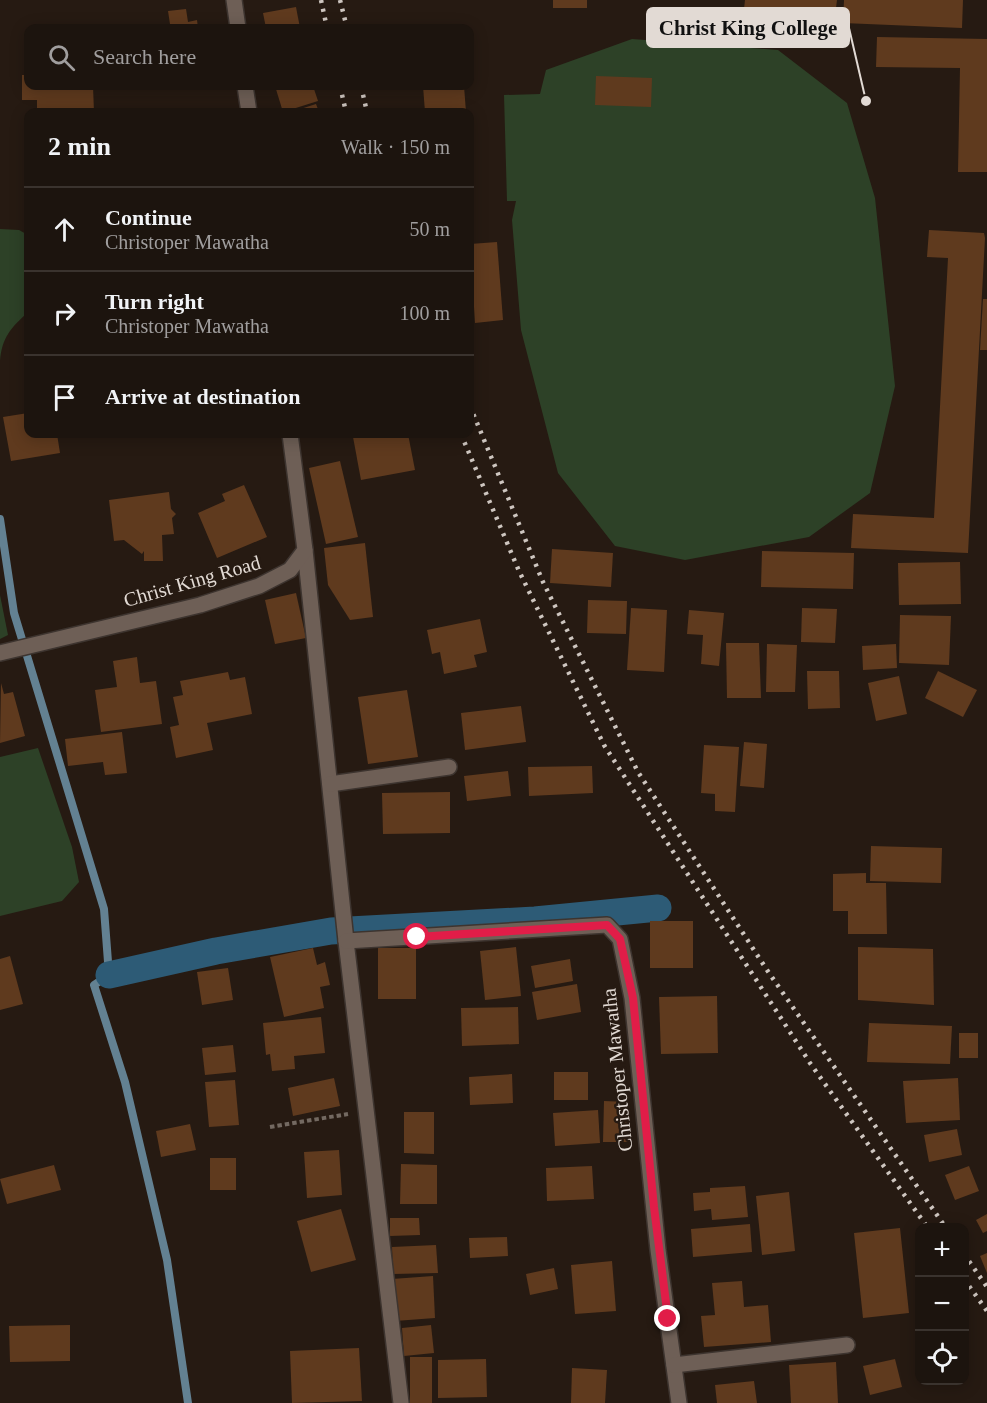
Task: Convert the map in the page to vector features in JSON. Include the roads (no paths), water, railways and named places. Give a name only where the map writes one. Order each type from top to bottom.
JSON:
[{"type":"street","points":[[234,0],[237,24]]},
{"type":"street","points":[[246,90],[248,108]]},
{"type":"street","points":[[291,438],[305,550],[346,941],[401,1403]]},
{"type":"street","name":"Christ King Road","points":[[0,653],[200,605],[259,586],[290,570],[305,550]]},
{"type":"street","points":[[330,784],[449,767]]},
{"type":"street","name":"Christoper Mawatha","points":[[346,941],[607,925],[620,939],[633,998],[658,1250],[679,1403]]},
{"type":"street","points":[[674,1365],[847,1345]]},
{"type":"waterway","points":[[0,519],[14,613],[104,909],[109,975],[94,985],[125,1082],[167,1260],[188,1403]]},
{"type":"waterway","points":[[109,975],[216,951],[331,931],[535,920],[658,908]]},
{"type":"railway","points":[[321,0],[326,24]]},
{"type":"railway","points":[[340,0],[346,24]]},
{"type":"railway","points":[[341,90],[345,108]]},
{"type":"railway","points":[[362,90],[366,108]]},
{"type":"railway","points":[[474,416],[543,582],[638,772],[767,970],[943,1223]]},
{"type":"railway","points":[[463,438],[519,571],[604,745],[810,1063],[924,1223]]},
{"type":"railway","points":[[969,1261],[987,1287]]},
{"type":"railway","points":[[969,1286],[987,1311]]},
{"type":"place","name":"Christ King College","points":[[866,101]]}]
